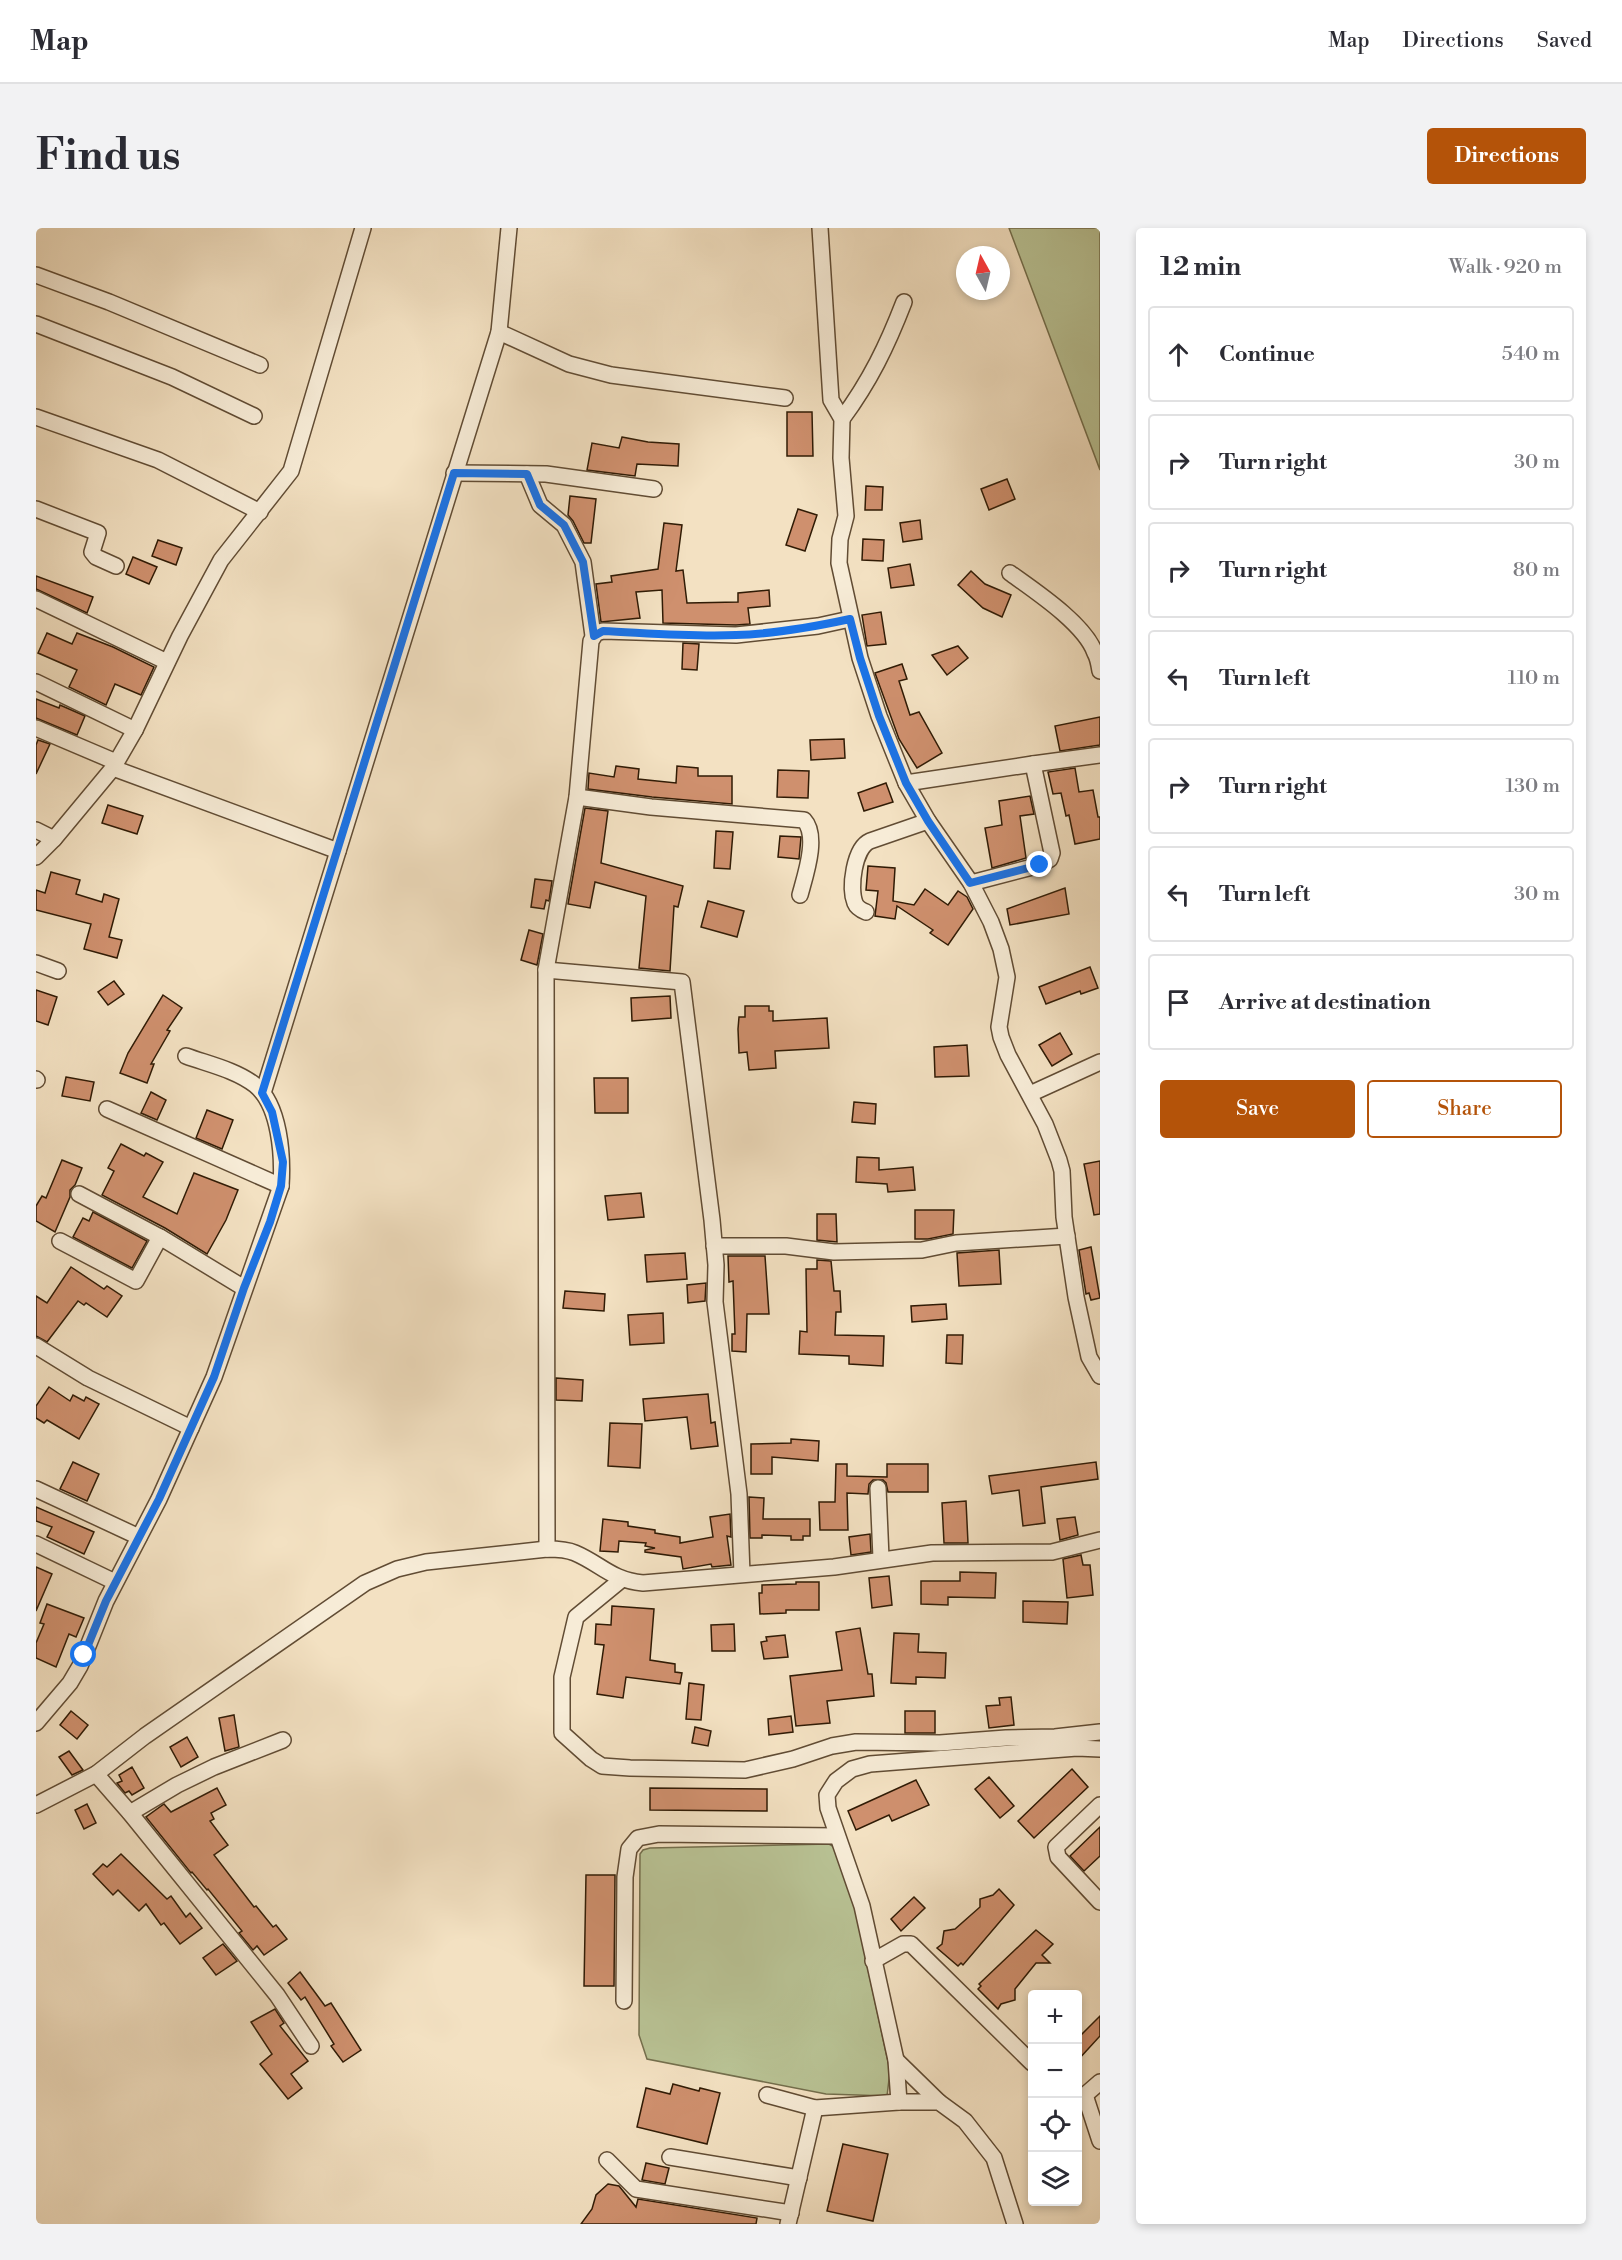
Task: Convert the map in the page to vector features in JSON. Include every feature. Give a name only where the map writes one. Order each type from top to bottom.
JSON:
[{"type":"street","points":[[36,857],[54,839],[114,765],[135,730],[167,662],[221,560],[291,471],[363,228]]},
{"type":"street","points":[[262,1093],[499,332],[509,228]]},
{"type":"street","points":[[820,228],[831,400],[842,418],[841,459],[846,516],[840,539],[839,563],[850,619],[860,658],[906,783],[928,821],[970,883],[991,922],[1005,967],[1006,985],[999,1027],[1001,1037],[1008,1055],[1030,1094],[1059,1160],[1076,1297],[1089,1357],[1100,1376]]},
{"type":"street","points":[[36,275],[109,302],[260,365]]},
{"type":"street","points":[[842,418],[869,381],[892,334],[904,302]]},
{"type":"street","points":[[36,324],[172,377],[254,416]]},
{"type":"street","points":[[499,332],[569,364],[611,375],[785,398]]},
{"type":"street","points":[[36,417],[158,460],[260,512]]},
{"type":"street","points":[[454,473],[546,474],[654,489]]},
{"type":"street","points":[[527,474],[540,505],[564,525],[583,562],[594,636]]},
{"type":"street","points":[[36,509],[98,533],[93,552],[96,557],[117,566]]},
{"type":"street","points":[[1010,573],[1047,599],[1089,641],[1095,652],[1100,671]]},
{"type":"street","points":[[36,599],[167,662]]},
{"type":"street","points":[[547,1549],[546,970],[577,797],[591,641],[594,636],[603,631],[758,634],[850,619]]},
{"type":"street","points":[[36,682],[135,730]]},
{"type":"street","points":[[36,728],[114,765],[338,851]]},
{"type":"street","points":[[906,783],[1100,755]]},
{"type":"street","points":[[970,883],[1040,865],[1051,857],[1033,764]]},
{"type":"street","points":[[577,797],[651,807],[804,820],[808,825],[811,839],[800,895]]},
{"type":"street","points":[[866,912],[856,905],[854,899],[856,863],[860,849],[864,844],[928,821]]},
{"type":"street","points":[[36,830],[54,839]]},
{"type":"street","points":[[36,963],[58,971]]},
{"type":"street","points":[[546,970],[682,982],[704,1144],[714,1246],[715,1302],[739,1494],[742,1574]]},
{"type":"street","points":[[36,1723],[70,1683],[80,1666],[115,1582],[159,1499],[214,1377],[281,1186],[283,1162],[280,1139],[272,1112],[262,1093],[249,1081],[186,1056]]},
{"type":"street","points":[[1030,1094],[1100,1062]]},
{"type":"street","points":[[107,1109],[281,1186]]},
{"type":"street","points":[[79,1194],[160,1237],[244,1288]]},
{"type":"street","points":[[714,1246],[786,1246],[834,1252],[922,1250],[956,1243],[1067,1236]]},
{"type":"street","points":[[60,1241],[136,1281],[160,1237]]},
{"type":"street","points":[[36,1346],[96,1382],[191,1428]]},
{"type":"street","points":[[878,1488],[881,1558]]},
{"type":"street","points":[[36,1489],[139,1537]]},
{"type":"street","points":[[36,1805],[96,1774],[145,1736],[365,1583],[397,1569],[426,1562],[547,1549],[573,1552],[621,1580],[643,1583],[673,1582],[834,1567],[932,1552],[1052,1552],[1100,1539]]},
{"type":"street","points":[[36,1544],[115,1582]]},
{"type":"street","points":[[621,1580],[576,1617],[562,1677],[562,1733],[602,1766],[745,1770],[793,1759],[832,1746],[856,1742],[940,1743],[1100,1732]]},
{"type":"street","points":[[130,1813],[177,1785],[214,1767],[283,1740]]},
{"type":"street","points":[[899,2102],[896,2060],[862,1906],[828,1808],[827,1796],[836,1781],[852,1769],[870,1764],[1068,1748],[1100,1749]]},
{"type":"street","points":[[96,1774],[277,1995],[311,2046]]},
{"type":"street","points":[[1100,1805],[1056,1847],[1055,1851],[1100,1902]]},
{"type":"street","points":[[624,2001],[625,1877],[629,1849],[638,1838],[659,1834],[837,1836]]},
{"type":"street","points":[[873,1961],[903,1944],[911,1944],[1028,2059]]},
{"type":"street","points":[[896,2060],[939,2102],[965,2121],[994,2158],[1015,2224]]},
{"type":"street","points":[[1082,2096],[1100,2082]]},
{"type":"street","points":[[767,2095],[815,2108],[899,2102],[939,2102]]},
{"type":"street","points":[[1081,2098],[1100,2141]]},
{"type":"street","points":[[607,2160],[636,2189],[789,2219],[815,2108]]},
{"type":"street","points":[[670,2157],[799,2178]]},
{"type":"green space","points":[[1009,228],[1100,228],[1100,470]]},
{"type":"green space","points":[[829,1844],[836,1848],[853,1900],[890,2071],[887,2096],[826,2094],[647,2059],[639,2035],[640,1854],[643,1850]]},
{"type":"building","points":[[787,412],[812,412],[813,456],[787,456]]},
{"type":"building","points":[[622,437],[679,444],[678,466],[637,464],[635,476],[587,470],[592,443],[619,448]]},
{"type":"building","points":[[1007,479],[1015,499],[989,510],[981,489]]},
{"type":"building","points":[[866,486],[883,487],[882,510],[865,510]]},
{"type":"building","points":[[570,496],[596,499],[591,543],[584,543],[568,515]]},
{"type":"building","points":[[798,509],[817,515],[805,551],[786,545]]},
{"type":"building","points":[[920,520],[922,539],[903,542],[900,523]]},
{"type":"building","points":[[664,523],[682,525],[676,571],[683,570],[687,603],[738,602],[738,593],[769,590],[770,606],[748,608],[750,624],[663,623],[662,590],[636,592],[640,618],[601,622],[596,584],[612,582],[611,576],[658,569]]},
{"type":"building","points":[[863,539],[884,540],[883,561],[862,560]]},
{"type":"building","points":[[158,540],[182,548],[176,565],[152,556]]},
{"type":"building","points":[[133,557],[157,567],[149,584],[126,574]]},
{"type":"building","points":[[910,564],[914,585],[891,588],[888,568]]},
{"type":"building","points":[[971,571],[985,584],[1011,595],[1002,617],[983,608],[958,585]]},
{"type":"building","points":[[36,576],[93,597],[87,613],[36,589]]},
{"type":"building","points":[[881,612],[886,644],[867,646],[862,615]]},
{"type":"building","points":[[47,633],[72,644],[77,633],[154,667],[141,695],[115,684],[106,705],[69,687],[77,670],[38,653]]},
{"type":"building","points":[[683,643],[699,644],[697,670],[682,669]]},
{"type":"building","points":[[958,646],[968,658],[947,675],[932,655]]},
{"type":"building","points":[[902,664],[907,679],[899,681],[910,715],[919,712],[942,753],[917,768],[899,739],[875,673]]},
{"type":"building","points":[[36,699],[59,708],[60,705],[85,716],[77,735],[36,718]]},
{"type":"building","points":[[1100,717],[1100,745],[1060,751],[1055,726]]},
{"type":"building","points":[[844,739],[845,758],[811,760],[810,740]]},
{"type":"building","points":[[38,740],[50,744],[36,774],[36,745]]},
{"type":"building","points":[[616,766],[639,769],[638,779],[676,783],[677,766],[698,768],[698,776],[732,776],[732,804],[588,789],[589,773],[614,777]]},
{"type":"building","points":[[1075,768],[1079,792],[1093,790],[1098,817],[1100,817],[1100,839],[1075,844],[1069,815],[1066,816],[1061,793],[1053,794],[1048,772]]},
{"type":"building","points":[[778,770],[809,771],[808,798],[777,797]]},
{"type":"building","points":[[886,783],[893,802],[864,811],[858,793]]},
{"type":"building","points":[[1030,796],[1034,814],[1020,816],[1026,858],[992,868],[985,828],[1002,825],[999,801]]},
{"type":"building","points":[[108,805],[143,816],[137,834],[102,823]]},
{"type":"building","points":[[585,808],[608,811],[601,863],[683,886],[678,907],[674,906],[670,971],[639,968],[646,896],[595,882],[590,908],[568,904]]},
{"type":"building","points":[[716,831],[733,832],[730,869],[714,868]]},
{"type":"building","points":[[780,836],[801,837],[799,859],[778,857]]},
{"type":"building","points":[[868,866],[895,868],[893,901],[914,905],[925,889],[948,905],[958,891],[967,897],[973,909],[948,945],[930,933],[933,930],[897,906],[895,919],[875,916],[878,891],[866,890]]},
{"type":"building","points":[[51,872],[80,880],[76,894],[102,902],[104,894],[119,899],[109,937],[122,940],[117,958],[84,949],[91,924],[36,910],[36,890],[45,893]]},
{"type":"building","points":[[535,879],[552,881],[549,901],[546,900],[544,909],[531,907]]},
{"type":"building","points":[[1065,888],[1069,914],[1010,925],[1007,909]]},
{"type":"building","points":[[708,901],[744,911],[737,937],[701,927]]},
{"type":"building","points":[[529,930],[543,934],[537,965],[521,960]]},
{"type":"building","points":[[1090,967],[1098,988],[1081,994],[1080,991],[1046,1004],[1039,987]]},
{"type":"building","points":[[114,981],[124,994],[108,1005],[98,992]]},
{"type":"building","points":[[36,990],[57,997],[48,1025],[36,1021]]},
{"type":"building","points":[[163,995],[182,1008],[167,1030],[170,1031],[151,1064],[154,1064],[147,1083],[120,1073],[128,1053]]},
{"type":"building","points":[[670,996],[671,1018],[632,1021],[631,998]]},
{"type":"building","points":[[745,1006],[769,1006],[769,1011],[773,1011],[773,1021],[827,1018],[829,1048],[775,1051],[776,1068],[749,1070],[747,1052],[739,1053],[739,1017],[745,1017]]},
{"type":"building","points":[[1060,1033],[1072,1054],[1052,1066],[1039,1045]]},
{"type":"building","points":[[967,1045],[969,1076],[935,1077],[934,1047]]},
{"type":"building","points":[[66,1077],[94,1082],[90,1101],[62,1096]]},
{"type":"building","points":[[594,1078],[628,1078],[628,1113],[595,1113]]},
{"type":"building","points":[[151,1092],[166,1100],[157,1120],[141,1113]]},
{"type":"building","points":[[854,1102],[876,1104],[875,1124],[852,1122]]},
{"type":"building","points":[[207,1110],[233,1120],[222,1149],[196,1138]]},
{"type":"building","points":[[121,1144],[144,1156],[146,1153],[163,1162],[143,1197],[177,1214],[194,1173],[238,1190],[226,1220],[207,1254],[165,1228],[102,1195],[114,1171],[108,1168]]},
{"type":"building","points":[[857,1157],[879,1158],[879,1170],[913,1167],[915,1190],[888,1192],[887,1184],[856,1182]]},
{"type":"building","points":[[62,1160],[82,1168],[75,1185],[70,1190],[70,1197],[55,1232],[36,1221],[36,1206],[42,1196],[46,1198]]},
{"type":"building","points":[[1100,1161],[1100,1214],[1094,1215],[1084,1164]]},
{"type":"building","points":[[641,1193],[644,1217],[608,1220],[605,1196]]},
{"type":"building","points":[[915,1210],[954,1210],[953,1234],[915,1239]]},
{"type":"building","points":[[93,1212],[147,1241],[132,1268],[73,1237],[83,1218],[89,1221]]},
{"type":"building","points":[[817,1214],[836,1214],[837,1242],[817,1240]]},
{"type":"building","points":[[1091,1247],[1100,1298],[1091,1300],[1089,1293],[1086,1294],[1079,1250]]},
{"type":"building","points":[[999,1250],[1001,1284],[959,1286],[957,1253]]},
{"type":"building","points":[[685,1253],[687,1279],[647,1282],[645,1255]]},
{"type":"building","points":[[728,1256],[765,1256],[769,1314],[747,1314],[746,1352],[732,1351],[732,1334],[735,1334],[733,1281],[729,1282]]},
{"type":"building","points":[[817,1260],[831,1261],[834,1291],[840,1291],[841,1312],[836,1312],[835,1335],[884,1336],[883,1366],[849,1364],[849,1356],[799,1354],[800,1331],[807,1332],[806,1269],[817,1269]]},
{"type":"building","points":[[71,1267],[104,1289],[107,1286],[122,1296],[107,1317],[86,1303],[84,1305],[78,1301],[47,1342],[36,1336],[36,1296],[47,1303]]},
{"type":"building","points":[[706,1283],[705,1301],[688,1303],[687,1285]]},
{"type":"building","points":[[565,1291],[605,1294],[604,1311],[563,1308]]},
{"type":"building","points":[[946,1304],[947,1319],[912,1322],[911,1306]]},
{"type":"building","points":[[663,1313],[664,1343],[630,1345],[628,1315]]},
{"type":"building","points":[[947,1335],[963,1335],[962,1364],[946,1363]]},
{"type":"building","points":[[556,1378],[583,1380],[582,1401],[556,1400]]},
{"type":"building","points":[[49,1387],[70,1401],[73,1395],[84,1401],[86,1397],[99,1404],[79,1439],[47,1420],[44,1423],[36,1418],[36,1406]]},
{"type":"building","points":[[708,1394],[711,1423],[715,1422],[718,1446],[691,1449],[687,1417],[645,1421],[643,1399]]},
{"type":"building","points":[[610,1423],[642,1424],[640,1468],[608,1466]]},
{"type":"building","points":[[791,1439],[819,1441],[818,1461],[772,1457],[772,1474],[751,1474],[751,1444],[791,1443]]},
{"type":"building","points":[[73,1462],[99,1474],[87,1501],[60,1489]]},
{"type":"building","points":[[1096,1462],[1098,1479],[1041,1487],[1045,1523],[1023,1526],[1019,1490],[992,1494],[989,1476]]},
{"type":"building","points":[[836,1464],[847,1464],[847,1476],[887,1477],[887,1464],[928,1464],[928,1492],[888,1492],[883,1480],[873,1480],[869,1484],[868,1494],[847,1493],[848,1530],[820,1530],[819,1502],[835,1502]]},
{"type":"building","points":[[749,1497],[764,1498],[763,1519],[810,1519],[810,1536],[803,1536],[803,1540],[791,1540],[791,1536],[762,1535],[762,1538],[750,1538]]},
{"type":"building","points":[[966,1501],[968,1543],[944,1543],[942,1503]]},
{"type":"building","points":[[36,1507],[94,1532],[84,1554],[47,1537],[52,1527],[36,1521]]},
{"type":"building","points":[[730,1514],[731,1537],[727,1536],[731,1565],[712,1567],[711,1564],[683,1569],[681,1557],[645,1552],[645,1550],[655,1548],[645,1546],[646,1543],[619,1541],[618,1552],[600,1551],[603,1519],[628,1522],[628,1526],[680,1537],[680,1543],[713,1537],[710,1517]]},
{"type":"building","points":[[1075,1517],[1078,1535],[1060,1540],[1057,1519]]},
{"type":"building","points":[[870,1534],[871,1552],[851,1555],[849,1537]]},
{"type":"building","points":[[1081,1555],[1083,1565],[1090,1565],[1093,1595],[1067,1598],[1063,1559]]},
{"type":"building","points":[[36,1567],[52,1574],[36,1611]]},
{"type":"building","points":[[960,1572],[996,1573],[995,1598],[948,1597],[948,1605],[921,1604],[921,1581],[960,1581]]},
{"type":"building","points":[[889,1576],[892,1605],[872,1608],[869,1578]]},
{"type":"building","points":[[796,1582],[819,1582],[819,1610],[786,1610],[786,1613],[760,1614],[759,1593],[762,1593],[762,1585],[796,1584]]},
{"type":"building","points":[[1023,1601],[1068,1602],[1067,1624],[1023,1622]]},
{"type":"building","points":[[47,1604],[84,1618],[76,1637],[69,1634],[56,1667],[36,1658],[36,1643],[44,1624],[40,1623]]},
{"type":"building","points":[[612,1606],[654,1609],[650,1660],[675,1664],[675,1672],[682,1673],[680,1684],[626,1677],[623,1698],[597,1694],[604,1645],[595,1644],[596,1624],[611,1625]]},
{"type":"building","points":[[734,1624],[735,1651],[712,1651],[711,1625]]},
{"type":"building","points":[[860,1628],[868,1674],[872,1674],[874,1696],[827,1701],[830,1723],[796,1726],[790,1676],[842,1670],[836,1632]]},
{"type":"building","points":[[894,1633],[919,1634],[918,1652],[946,1653],[945,1678],[916,1677],[916,1684],[891,1683]]},
{"type":"building","points":[[785,1635],[788,1657],[764,1659],[761,1642],[767,1641],[766,1637]]},
{"type":"building","points":[[689,1683],[704,1685],[701,1720],[686,1719]]},
{"type":"building","points":[[1011,1697],[1014,1725],[989,1728],[986,1706],[1000,1705],[999,1698]]},
{"type":"building","points":[[71,1711],[88,1725],[77,1739],[60,1725]]},
{"type":"building","points":[[905,1711],[935,1711],[935,1733],[905,1733]]},
{"type":"building","points":[[234,1715],[239,1747],[225,1751],[219,1718]]},
{"type":"building","points":[[791,1716],[793,1732],[769,1735],[768,1719]]},
{"type":"building","points":[[695,1727],[711,1731],[708,1746],[692,1743]]},
{"type":"building","points":[[187,1737],[198,1757],[181,1767],[170,1747]]},
{"type":"building","points":[[69,1751],[83,1770],[72,1775],[59,1757]]},
{"type":"building","points":[[132,1767],[144,1788],[132,1795],[129,1791],[125,1793],[117,1783],[122,1781],[119,1775]]},
{"type":"building","points":[[1072,1769],[1088,1787],[1034,1838],[1018,1821]]},
{"type":"building","points":[[989,1777],[1014,1806],[1000,1818],[975,1789]]},
{"type":"building","points":[[916,1780],[929,1805],[892,1821],[889,1815],[856,1830],[848,1811]]},
{"type":"building","points":[[217,1788],[226,1805],[211,1813],[214,1819],[210,1821],[228,1845],[214,1855],[254,1907],[256,1906],[273,1927],[276,1925],[287,1939],[264,1955],[257,1946],[253,1950],[239,1933],[242,1931],[146,1817],[164,1804],[171,1812]]},
{"type":"building","points":[[650,1788],[767,1789],[767,1811],[650,1810]]},
{"type":"building","points":[[87,1804],[96,1823],[84,1829],[75,1810]]},
{"type":"building","points":[[1100,1827],[1100,1856],[1084,1871],[1070,1856]]},
{"type":"building","points":[[121,1854],[167,1899],[171,1896],[186,1917],[190,1913],[202,1928],[180,1944],[164,1923],[161,1925],[146,1904],[139,1911],[118,1890],[113,1895],[93,1874],[103,1864],[107,1867]]},
{"type":"building","points":[[586,1875],[615,1875],[614,1986],[584,1986]]},
{"type":"building","points":[[999,1889],[1014,1905],[963,1965],[961,1963],[958,1966],[937,1948],[942,1944],[944,1931],[955,1929],[980,1907],[980,1899],[993,1895]]},
{"type":"building","points":[[914,1897],[925,1908],[901,1931],[891,1919]]},
{"type":"building","points":[[1036,1930],[1053,1944],[1042,1955],[1050,1963],[1036,1963],[1015,1989],[1015,2000],[1001,2004],[998,2009],[978,1989],[981,1986],[979,1984]]},
{"type":"building","points":[[223,1944],[237,1961],[216,1975],[203,1958]]},
{"type":"building","points":[[300,1972],[325,2006],[331,2003],[361,2050],[343,2062],[331,2046],[334,2044],[305,1997],[301,2000],[288,1983]]},
{"type":"building","points":[[275,2009],[284,2023],[280,2026],[308,2061],[291,2074],[302,2088],[288,2099],[260,2064],[272,2054],[251,2022]]},
{"type":"building","points":[[1100,2016],[1100,2036],[1082,2056],[1082,2034]]},
{"type":"building","points":[[673,2084],[699,2091],[700,2088],[720,2093],[707,2144],[637,2127],[646,2088],[670,2094]]},
{"type":"building","points":[[843,2144],[888,2154],[873,2221],[827,2211]]},
{"type":"building","points":[[646,2163],[669,2168],[665,2184],[642,2180]]},
{"type":"building","points":[[608,2184],[619,2186],[636,2207],[638,2199],[757,2218],[756,2224],[581,2224],[592,2209],[596,2195]]},
{"type":"route","points":[[84,1655],[106,1601],[159,1499],[214,1377],[244,1288],[270,1222],[281,1186],[283,1162],[280,1139],[272,1112],[262,1093],[454,473],[527,474],[540,505],[564,525],[583,562],[594,636],[603,631],[758,634],[850,619],[879,716],[906,783],[928,821],[970,883],[1040,865]]}]
